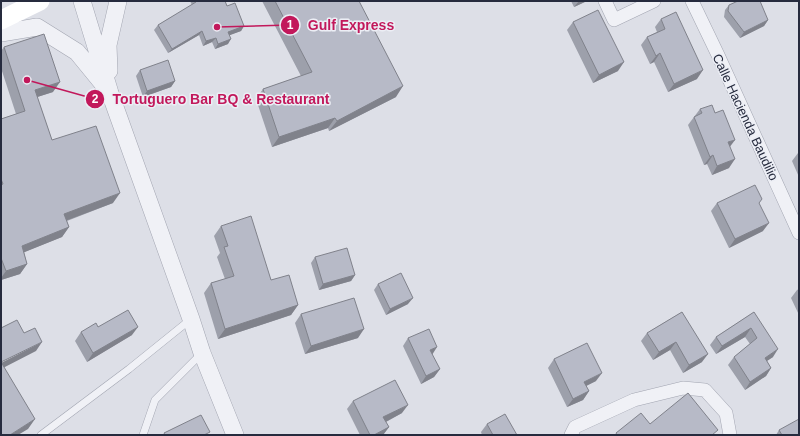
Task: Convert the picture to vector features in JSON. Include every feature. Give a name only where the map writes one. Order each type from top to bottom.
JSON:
[{"type":"main road","points":[[1,20],[40,1]]},
{"type":"street","points":[[82,1],[110,93],[202,352],[235,435]]},
{"type":"street","points":[[110,93],[108,45],[118,1]]},
{"type":"street","points":[[605,1],[614,20],[654,1]]},
{"type":"street","name":"Calle Hacienda Baudilio","points":[[692,1],[799,233]]},
{"type":"street","points":[[1,33],[37,27],[77,52],[110,93]]},
{"type":"street","points":[[571,435],[575,427],[634,400],[683,388],[705,390],[726,413],[730,435]]},
{"type":"lane","points":[[41,435],[129,369],[191,319]]},
{"type":"lane","points":[[143,435],[155,400],[202,352]]},
{"type":"building","points":[[195,1],[225,1],[227,6],[235,3],[244,26],[228,32],[231,39],[218,44],[216,38],[206,41],[202,31],[172,49],[158,25],[196,2]]},
{"type":"building","points":[[275,1],[359,1],[403,86],[337,121],[335,118],[279,137],[263,89],[312,72]]},
{"type":"building","points":[[738,1],[760,1],[768,20],[744,32],[728,11],[729,5]]},
{"type":"building","points":[[598,10],[624,62],[599,75],[573,22]]},
{"type":"building","points":[[676,12],[703,70],[674,84],[660,53],[656,56],[647,37],[665,29],[661,19]]},
{"type":"building","points":[[44,34],[60,82],[35,90],[52,140],[96,126],[120,193],[64,214],[69,227],[22,246],[27,264],[6,271],[1,258],[1,185],[3,184],[1,179],[1,119],[25,111],[4,47]]},
{"type":"building","points":[[168,60],[175,81],[147,91],[140,70]]},
{"type":"building","points":[[712,105],[715,113],[723,110],[735,140],[728,142],[735,159],[717,166],[713,155],[710,157],[694,117],[702,113],[700,109]]},
{"type":"building","points":[[755,185],[762,199],[759,203],[769,223],[735,239],[717,203]]},
{"type":"building","points":[[251,216],[271,280],[289,275],[298,305],[225,329],[211,283],[234,276],[224,247],[228,246],[221,226]]},
{"type":"building","points":[[347,248],[355,275],[323,284],[315,257]]},
{"type":"building","points":[[401,273],[413,298],[390,309],[378,284]]},
{"type":"building","points":[[354,298],[364,329],[311,346],[301,314]]},
{"type":"building","points":[[128,310],[138,327],[93,353],[81,332],[96,323],[98,327]]},
{"type":"building","points":[[682,312],[708,354],[689,365],[676,342],[659,352],[647,333]]},
{"type":"building","points":[[754,312],[778,349],[765,358],[771,368],[750,382],[734,357],[757,338],[751,328],[722,346],[716,337]]},
{"type":"building","points":[[17,320],[24,333],[35,328],[42,342],[1,362],[1,328]]},
{"type":"building","points":[[429,329],[437,347],[430,350],[440,369],[426,376],[408,338]]},
{"type":"building","points":[[587,343],[602,373],[584,382],[589,391],[573,399],[554,359]]},
{"type":"building","points":[[1,362],[35,419],[10,435],[1,435]]},
{"type":"building","points":[[395,380],[408,405],[383,417],[389,427],[374,435],[370,435],[353,401]]},
{"type":"building","points":[[688,393],[718,430],[712,435],[617,435],[616,433],[641,413],[650,424]]},
{"type":"building","points":[[505,414],[517,435],[493,435],[487,424]]},
{"type":"building","points":[[201,415],[210,432],[204,435],[165,435],[164,433]]},
{"type":"building","points":[[799,419],[799,435],[782,435],[779,430]]},
{"type":"place","name":"Gulf Express","points":[[217,27]]},
{"type":"place","name":"Tortuguero Bar BQ & Restaurant","points":[[27,80]]}]
